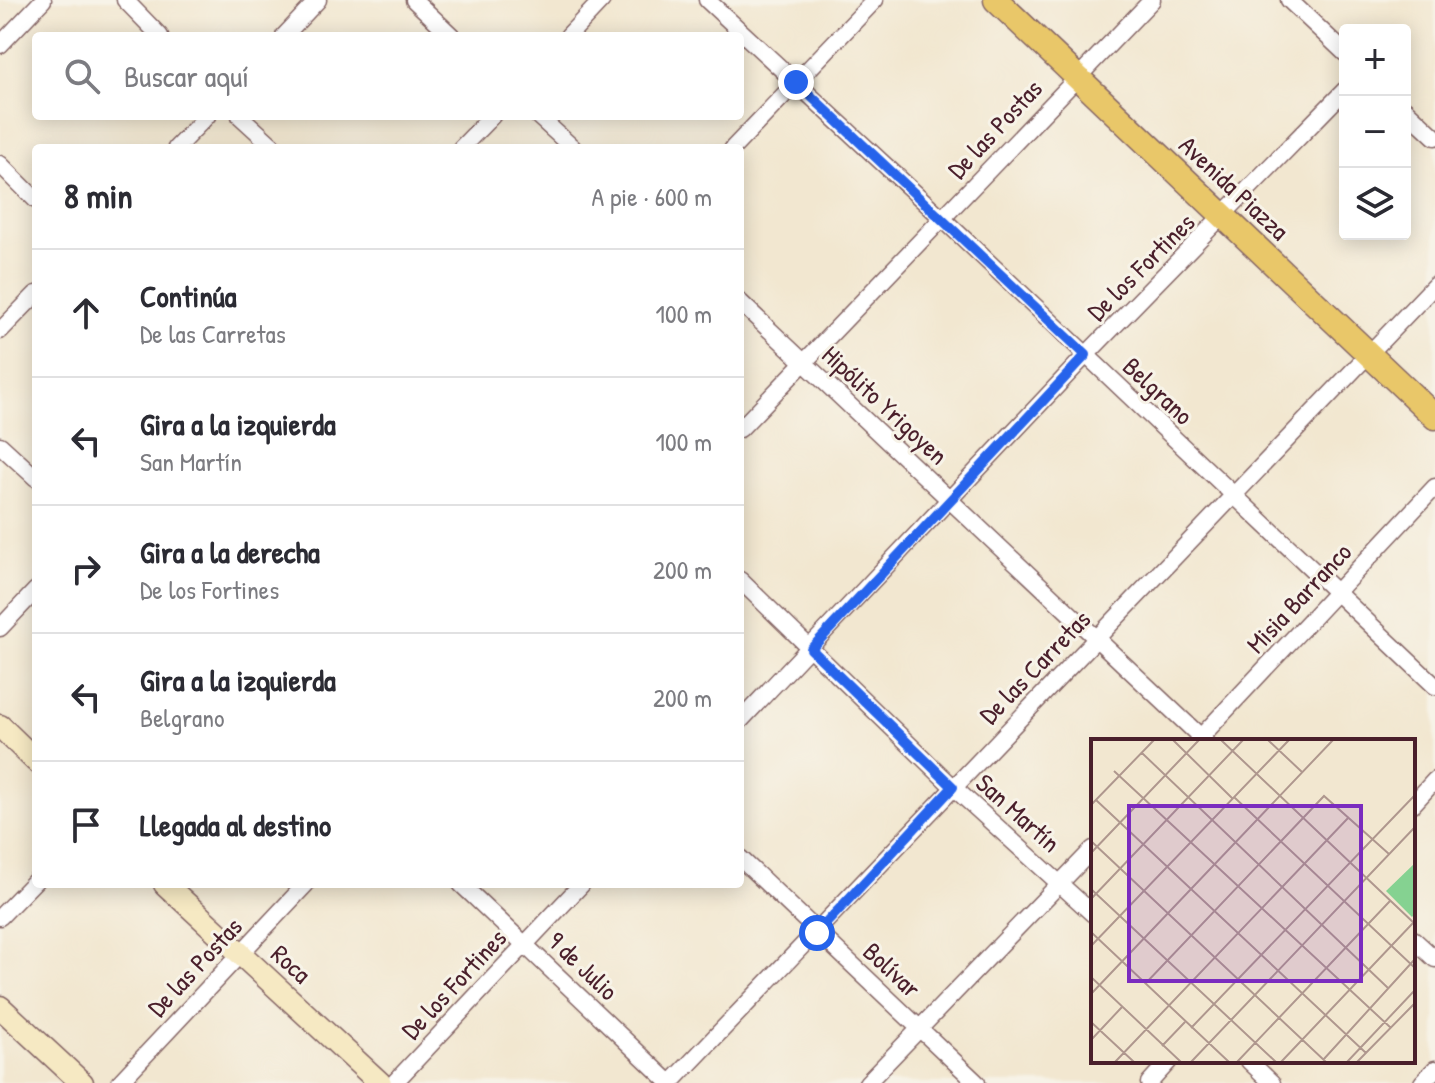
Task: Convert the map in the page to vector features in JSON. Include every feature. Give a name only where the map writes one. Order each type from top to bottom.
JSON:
[{"type":"main road","name":"Avenida Piazza","points":[[996,0],[1435,417]]},
{"type":"street","points":[[0,45],[43,0]]},
{"type":"street","points":[[125,0],[156,32]]},
{"type":"street","points":[[288,32],[318,0]]},
{"type":"street","points":[[414,0],[448,32]]},
{"type":"street","points":[[572,32],[602,0]]},
{"type":"street","name":"Belgrano","points":[[707,0],[742,32]]},
{"type":"street","points":[[737,144],[875,0]]},
{"type":"street","name":"De las Postas","points":[[744,425],[1152,0]]},
{"type":"street","points":[[1289,0],[1339,47]]},
{"type":"street","name":"Belgrano","points":[[744,34],[1435,686]]},
{"type":"street","name":"De los Fortines","points":[[744,717],[1086,355],[1339,96]]},
{"type":"street","points":[[1411,115],[1435,137]]},
{"type":"street","points":[[180,144],[203,120]]},
{"type":"street","points":[[244,120],[271,144]]},
{"type":"street","points":[[465,144],[488,120]]},
{"type":"street","points":[[542,120],[569,144]]},
{"type":"street","points":[[0,164],[32,196]]},
{"type":"street","name":"De las Carretas","points":[[671,1083],[1435,285]]},
{"type":"street","points":[[0,331],[32,298]]},
{"type":"street","name":"Hipólito Yrigoyen","points":[[744,306],[1097,637],[1200,739]]},
{"type":"street","points":[[0,445],[32,474]]},
{"type":"street","name":"Misia Barranco","points":[[1202,739],[1435,487]]},
{"type":"street","name":"San Martín","points":[[744,584],[953,787],[1091,912]]},
{"type":"street","points":[[0,628],[32,594]]},
{"type":"street","points":[[0,726],[32,757]]},
{"type":"street","points":[[1415,802],[1435,780]]},
{"type":"street","points":[[867,1083],[1091,851]]},
{"type":"street","name":"Bolívar","points":[[744,862],[977,1083]]},
{"type":"street","points":[[0,917],[32,884]]},
{"type":"street","name":"Roca","points":[[169,888],[380,1083]]},
{"type":"street","name":"De las Postas","points":[[119,1083],[302,888]]},
{"type":"street","name":"9 de Julio","points":[[465,888],[671,1083]]},
{"type":"street","name":"De los Fortines","points":[[394,1083],[578,888]]},
{"type":"street","points":[[1415,941],[1435,959]]},
{"type":"street","points":[[0,1007],[82,1083]]},
{"type":"street","points":[[1149,1083],[1167,1063]]},
{"type":"street","points":[[1251,1063],[1272,1083]]},
{"type":"street","points":[[1422,1083],[1435,1069]]},
{"type":"route","points":[[796,82],[1086,355],[811,649],[953,787],[817,933]]}]
